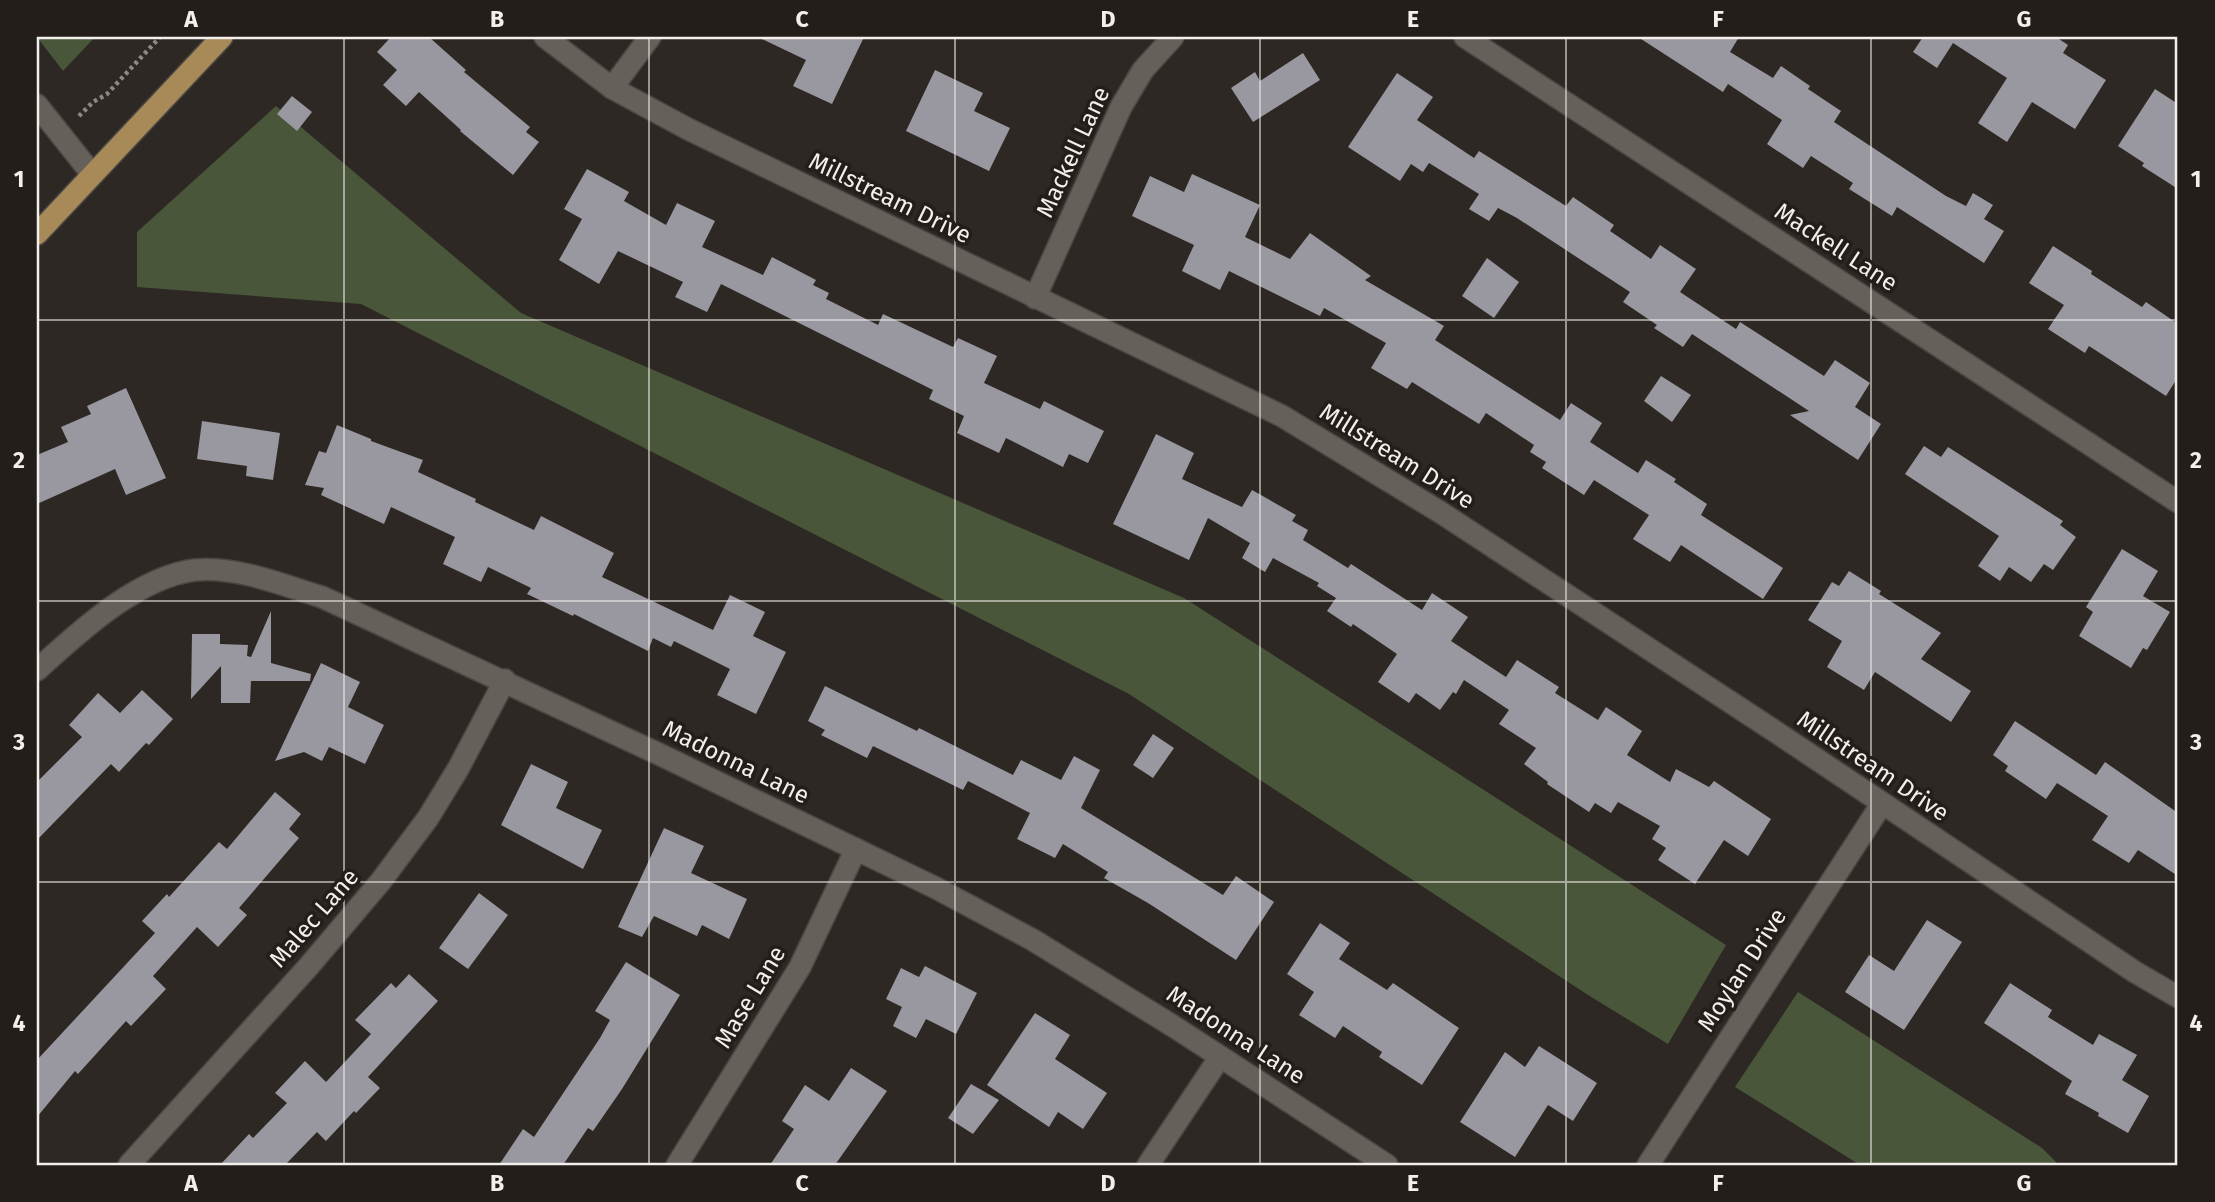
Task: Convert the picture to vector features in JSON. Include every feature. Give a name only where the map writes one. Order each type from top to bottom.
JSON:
[{"type":"main road","points":[[37,234],[222,37]]},
{"type":"street","name":"Millstream Drive","points":[[545,37],[612,88],[688,130],[1282,416],[1440,512],[2135,972],[2178,997]]},
{"type":"street","points":[[612,88],[650,37]]},
{"type":"street","name":"Mackell Lane","points":[[1035,298],[1121,107],[1143,70],[1173,37]]},
{"type":"street","name":"Mackell Lane","points":[[1465,37],[2178,502]]},
{"type":"street","points":[[37,105],[92,174]]},
{"type":"street","name":"Madonna Lane","points":[[37,670],[90,621],[162,579],[195,570],[229,572],[267,580],[321,597],[505,680],[856,849],[1033,940],[1101,980],[1387,1165]]},
{"type":"street","name":"Malec Lane","points":[[129,1165],[309,966],[380,881],[428,818],[458,769],[505,680]]},
{"type":"street","name":"Moylan Drive","points":[[1647,1165],[1881,805]]},
{"type":"street","name":"Mase Lane","points":[[677,1165],[800,967],[856,849]]},
{"type":"street","points":[[1148,1165],[1220,1057]]},
{"type":"path","points":[[60,134],[93,102],[107,94],[160,37]]},
{"type":"green space","points":[[37,37],[95,37],[63,71]]},
{"type":"green space","points":[[276,106],[521,313],[1184,598],[1726,945],[1668,1044],[1588,995],[1129,694],[361,304],[137,287],[137,232]]},
{"type":"green space","points":[[1798,992],[2042,1148],[2059,1165],[1860,1165],[1735,1087]]},
{"type":"building","points":[[391,37],[429,37],[466,70],[464,72],[530,127],[526,132],[539,142],[513,175],[419,92],[406,106],[383,85],[397,70],[377,52]]},
{"type":"building","points":[[758,37],[864,37],[832,104],[793,86],[806,60]]},
{"type":"building","points":[[1638,37],[1739,37],[1730,52],[1773,78],[1781,66],[1810,86],[1808,89],[1841,111],[1834,122],[1946,196],[1966,206],[1973,193],[1993,205],[1984,219],[2004,231],[1984,263],[1897,207],[1892,216],[1849,189],[1853,183],[1811,156],[1803,168],[1767,144],[1782,120],[1728,84],[1723,92]]},
{"type":"building","points":[[1923,37],[2056,37],[2068,45],[2063,53],[2106,80],[2075,129],[2032,102],[2007,142],[1978,123],[2007,78],[1953,43],[1937,68],[1913,52]]},
{"type":"building","points":[[1303,53],[1320,80],[1253,122],[1231,88],[1255,72],[1260,81]]},
{"type":"building","points":[[935,70],[983,93],[974,111],[1010,128],[989,171],[906,131]]},
{"type":"building","points":[[1397,73],[1433,97],[1417,120],[1474,158],[1479,151],[1566,206],[1573,197],[1614,225],[1610,231],[1651,259],[1660,245],[1696,269],[1680,292],[1736,329],[1740,322],[1824,376],[1835,360],[1870,383],[1855,407],[1881,424],[1858,460],[1790,415],[1809,411],[1692,334],[1683,347],[1654,328],[1657,325],[1623,302],[1630,292],[1517,218],[1498,208],[1489,221],[1469,209],[1479,194],[1429,163],[1423,172],[1411,164],[1400,181],[1348,147]]},
{"type":"building","points":[[2155,89],[2178,104],[2178,189],[2142,166],[2144,163],[2118,146]]},
{"type":"building","points":[[292,96],[312,112],[297,131],[277,114]]},
{"type":"building","points":[[587,169],[629,192],[624,201],[666,225],[677,203],[715,221],[702,247],[763,275],[772,257],[816,280],[813,285],[829,293],[826,299],[878,325],[883,314],[953,347],[958,338],[997,356],[984,383],[1040,409],[1044,401],[1104,431],[1088,463],[1069,454],[1063,467],[1006,438],[999,453],[957,433],[964,416],[929,399],[933,390],[721,284],[707,312],[675,297],[683,282],[618,251],[599,284],[559,260],[582,219],[564,209]]},
{"type":"building","points":[[1192,174],[1260,205],[1245,237],[1290,259],[1310,233],[1371,276],[1365,280],[1444,326],[1435,340],[1560,420],[1571,403],[1602,423],[1590,442],[1638,473],[1646,460],[1676,479],[1674,482],[1707,504],[1701,515],[1783,568],[1763,599],[1681,545],[1670,562],[1633,539],[1649,515],[1594,480],[1584,495],[1542,468],[1546,462],[1530,452],[1534,445],[1486,413],[1479,424],[1412,382],[1407,389],[1371,368],[1386,343],[1324,308],[1320,316],[1229,271],[1220,290],[1182,271],[1194,245],[1132,216],[1150,176],[1184,192]]},
{"type":"building","points":[[2053,246],[2142,307],[2146,302],[2178,324],[2178,377],[2166,396],[2089,346],[2085,353],[2048,329],[2064,305],[2029,283]]},
{"type":"building","points":[[1487,258],[1519,282],[1494,318],[1462,296]]},
{"type":"building","points":[[1661,376],[1691,395],[1672,422],[1644,401]]},
{"type":"building","points":[[126,388],[166,478],[126,495],[115,469],[37,504],[37,455],[68,442],[61,427],[91,414],[87,406]]},
{"type":"building","points":[[202,421],[280,433],[273,480],[246,476],[247,466],[197,459]]},
{"type":"building","points":[[337,425],[423,460],[418,472],[534,530],[541,516],[614,553],[602,577],[713,630],[730,595],[765,612],[753,636],[786,652],[756,714],[717,695],[730,669],[674,641],[671,647],[653,638],[648,651],[527,594],[531,588],[488,567],[481,582],[443,564],[455,537],[391,507],[384,524],[321,495],[324,488],[305,485],[319,451],[326,453]]},
{"type":"building","points":[[1156,434],[1194,453],[1182,479],[1242,507],[1252,490],[1296,515],[1292,521],[1308,530],[1303,540],[1348,568],[1351,564],[1422,610],[1432,593],[1468,617],[1451,641],[1506,677],[1517,660],[1559,687],[1555,693],[1598,720],[1606,707],[1642,731],[1627,755],[1670,782],[1676,769],[1709,787],[1714,781],[1771,819],[1748,856],[1724,840],[1695,884],[1658,860],[1666,848],[1652,839],[1660,826],[1618,802],[1611,813],[1595,803],[1589,812],[1547,784],[1548,782],[1524,764],[1536,748],[1499,724],[1509,710],[1464,680],[1456,694],[1453,692],[1440,710],[1416,693],[1409,703],[1378,682],[1397,654],[1353,624],[1351,627],[1327,611],[1336,598],[1317,586],[1319,583],[1273,558],[1265,572],[1242,558],[1250,543],[1208,518],[1189,560],[1113,524]]},
{"type":"building","points":[[1924,446],[1941,457],[1948,447],[2063,521],[2060,525],[2076,537],[2053,570],[2044,564],[2031,582],[2009,567],[2000,581],[1978,566],[1999,536],[1905,474]]},
{"type":"building","points":[[2122,549],[2158,571],[2143,596],[2170,612],[2147,650],[2143,648],[2131,668],[2079,636],[2093,612],[2086,607]]},
{"type":"building","points":[[1849,571],[1881,591],[1879,594],[1941,633],[1921,659],[1971,691],[1951,722],[1875,672],[1864,690],[1827,667],[1842,641],[1808,620],[1832,582],[1839,586]]},
{"type":"building","points":[[271,611],[271,663],[311,674],[310,681],[251,681],[250,703],[221,703],[221,666],[191,699],[192,634],[220,634],[220,644],[248,645],[247,656],[251,657]]},
{"type":"building","points":[[321,663],[360,682],[348,707],[384,725],[365,764],[329,747],[322,761],[304,752],[275,761]]},
{"type":"building","points":[[825,686],[917,731],[919,728],[1013,775],[1021,760],[1061,780],[1074,756],[1100,770],[1081,808],[1223,895],[1236,876],[1274,902],[1236,960],[1104,878],[1108,872],[1063,844],[1055,858],[1017,839],[1030,813],[968,781],[963,790],[873,746],[867,758],[821,735],[825,730],[808,721]]},
{"type":"building","points":[[142,690],[173,719],[119,772],[111,764],[37,840],[37,782],[82,737],[69,725],[98,693],[120,713]]},
{"type":"building","points":[[2015,721],[2096,775],[2105,762],[2178,813],[2178,876],[2138,850],[2129,863],[2092,840],[2108,816],[2057,783],[2046,799],[2005,771],[2008,766],[1993,755]]},
{"type":"building","points":[[1153,734],[1174,748],[1153,778],[1133,765]]},
{"type":"building","points":[[531,764],[568,782],[556,808],[602,830],[583,869],[501,825]]},
{"type":"building","points":[[275,792],[301,814],[289,829],[299,838],[239,908],[247,915],[218,947],[197,927],[153,976],[166,989],[131,1026],[126,1021],[78,1074],[75,1071],[37,1117],[37,1060],[155,933],[142,921],[167,894],[169,897],[219,842],[227,849]]},
{"type":"building","points":[[664,828],[704,846],[691,873],[747,899],[729,939],[702,925],[697,936],[654,916],[642,937],[618,927]]},
{"type":"building","points":[[479,893],[508,915],[468,969],[439,948]]},
{"type":"building","points":[[1927,920],[1962,942],[1904,1030],[1845,992],[1869,955],[1894,971]]},
{"type":"building","points":[[1320,923],[1350,943],[1339,959],[1387,990],[1393,983],[1459,1028],[1422,1085],[1379,1057],[1382,1052],[1343,1026],[1335,1038],[1299,1015],[1314,992],[1287,974]]},
{"type":"building","points":[[626,962],[680,995],[622,1089],[593,1131],[588,1128],[563,1165],[499,1165],[523,1129],[534,1137],[600,1038],[610,1020],[595,1011]]},
{"type":"building","points":[[925,966],[977,993],[956,1034],[926,1019],[916,1038],[893,1026],[902,1007],[886,999],[901,968],[919,977]]},
{"type":"building","points":[[409,974],[438,1001],[368,1077],[380,1088],[356,1113],[354,1111],[326,1141],[317,1132],[285,1165],[220,1165],[249,1134],[253,1138],[287,1103],[275,1093],[305,1061],[326,1082],[371,1034],[355,1020],[391,983],[396,988]]},
{"type":"building","points":[[2010,983],[2052,1010],[2048,1017],[2093,1045],[2099,1034],[2137,1055],[2122,1080],[2149,1096],[2128,1133],[2065,1094],[2072,1081],[1984,1023]]},
{"type":"building","points":[[1035,1013],[1070,1035],[1055,1059],[1107,1093],[1083,1129],[1058,1112],[1049,1127],[987,1085]]},
{"type":"building","points":[[1539,1046],[1597,1083],[1573,1121],[1548,1105],[1515,1157],[1460,1122],[1505,1052],[1525,1067]]},
{"type":"building","points":[[851,1068],[887,1091],[835,1165],[770,1165],[794,1129],[782,1121],[805,1085],[829,1101]]},
{"type":"building","points":[[971,1084],[999,1100],[973,1134],[948,1118]]}]
